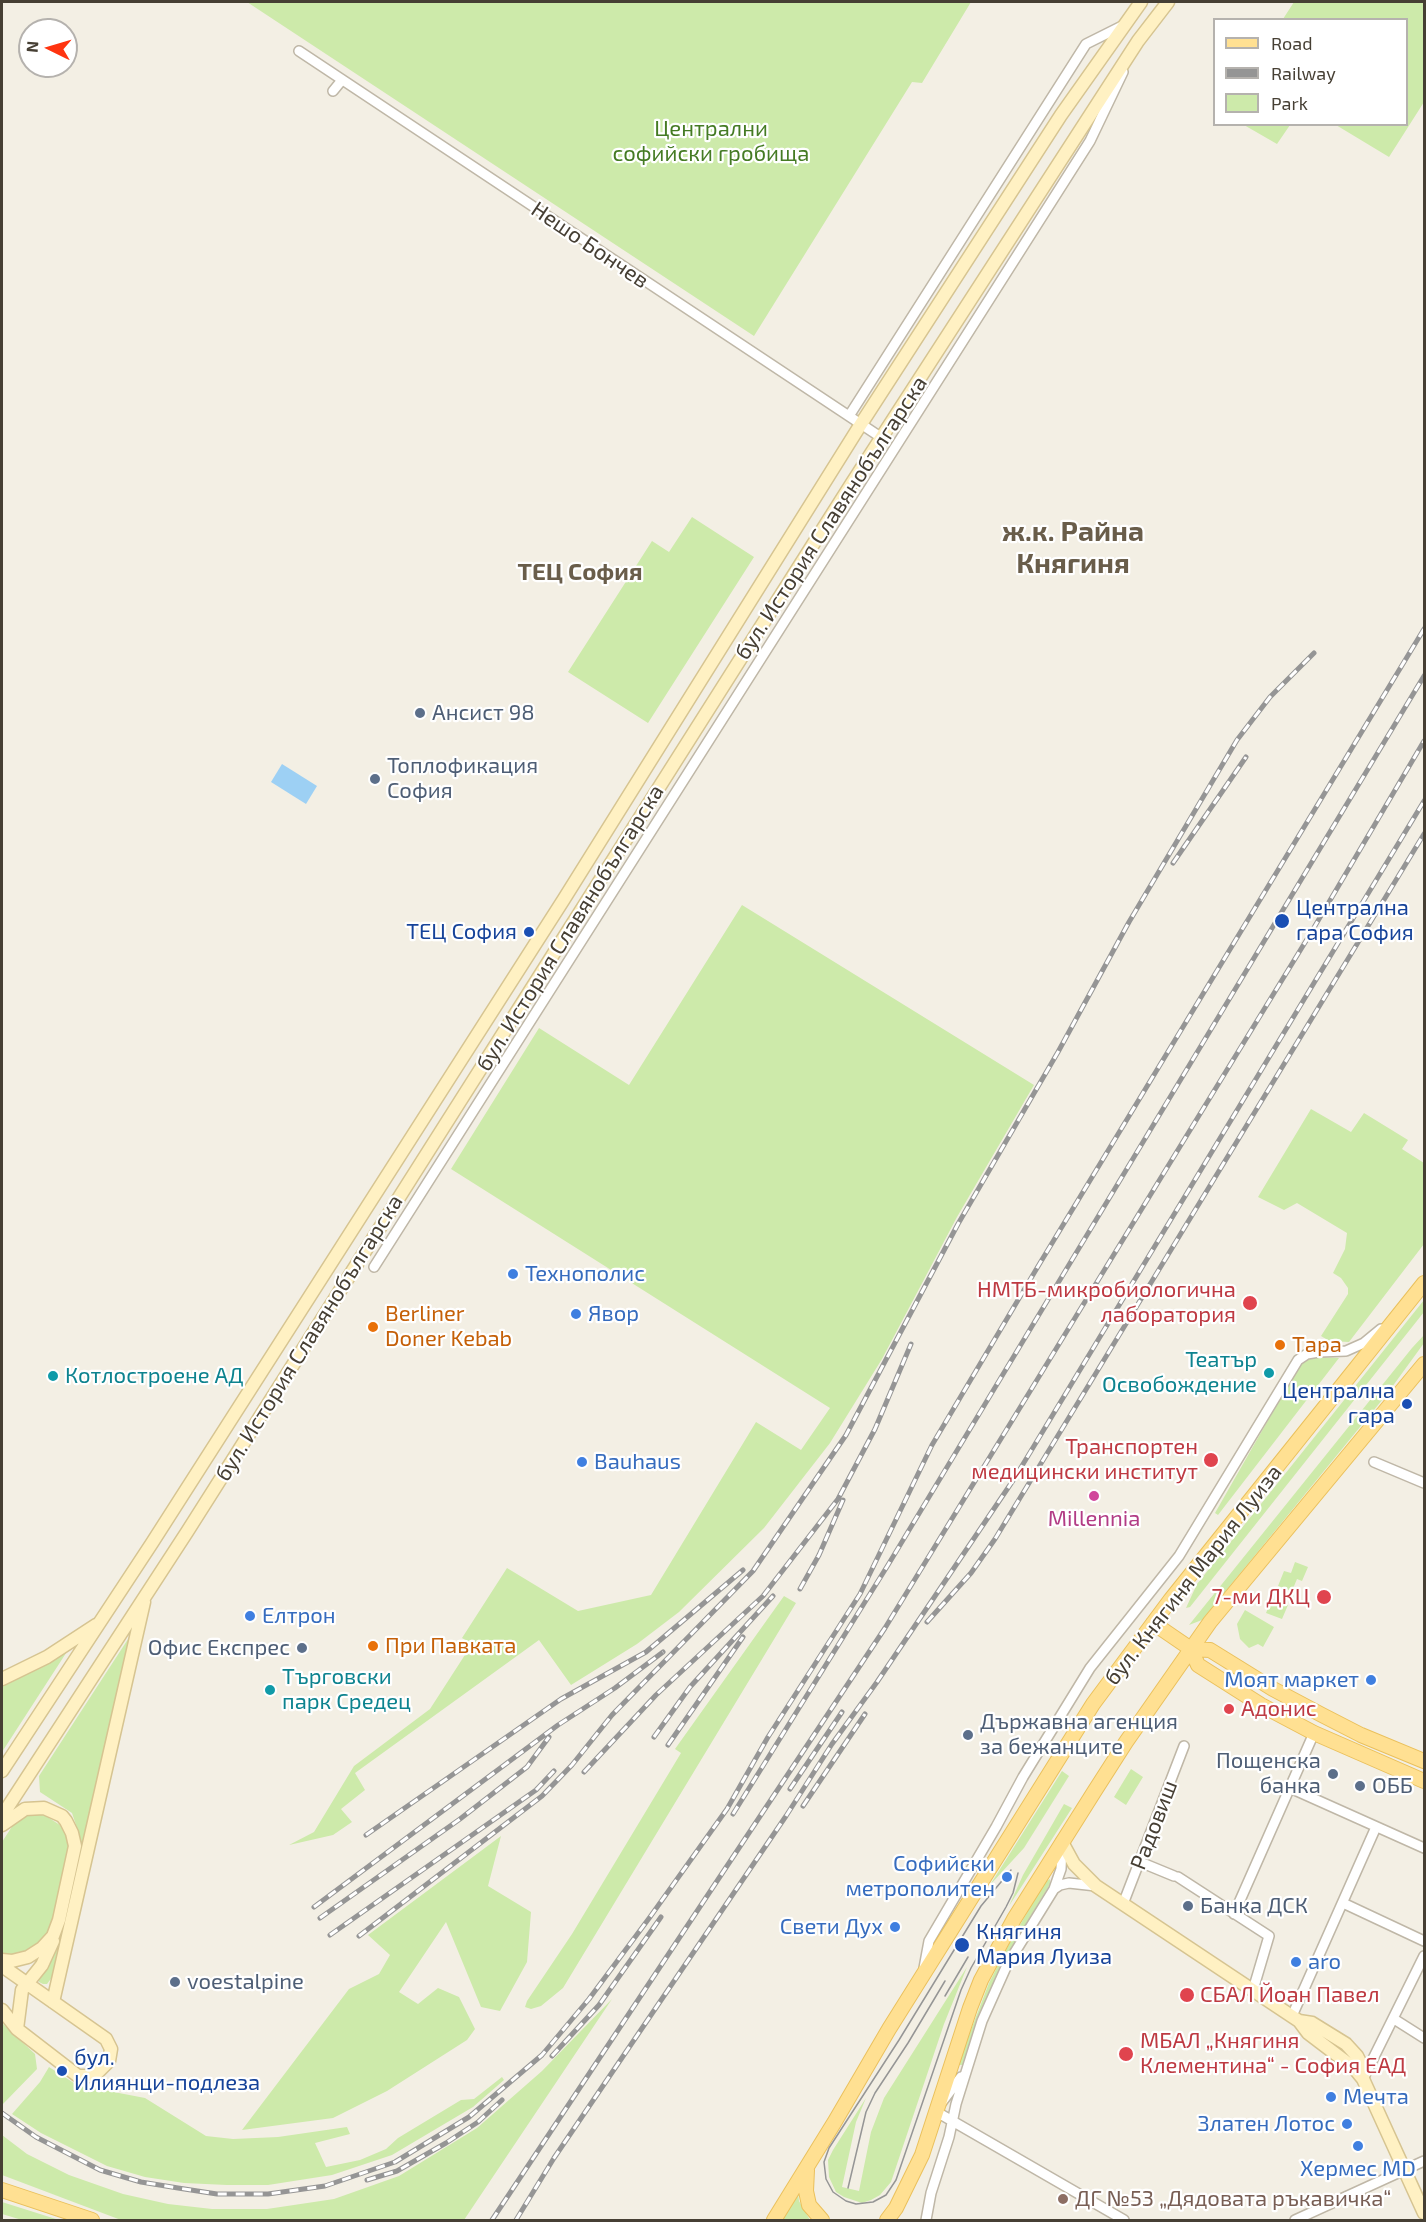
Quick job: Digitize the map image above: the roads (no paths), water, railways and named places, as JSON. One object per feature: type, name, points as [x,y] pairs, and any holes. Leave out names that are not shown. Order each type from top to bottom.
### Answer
[{"type":"main road","name":"бул. История Славянобългарска","points":[[2,1771],[564,899],[861,424],[1061,115],[1141,2]]},
{"type":"main road","name":"бул. История Славянобългарска","points":[[2,1816],[187,1532],[882,438],[1138,41],[1168,2]]},
{"type":"main road","name":"бул. Княгиня Мария Луиза","points":[[775,2218],[923,1974],[1093,1704],[1153,1623],[1425,1283]]},
{"type":"main road","name":"бул. Княгиня Мария Луиза","points":[[887,2220],[896,2208],[922,2155],[981,1980],[1014,1919],[1062,1842],[1126,1742],[1232,1594],[1425,1364]]},
{"type":"main road","points":[[52,2002],[146,1593]]},
{"type":"main road","points":[[2,1679],[47,1657],[99,1623]]},
{"type":"main road","points":[[1153,1623],[1191,1649],[1210,1650],[1273,1689],[1322,1715],[1362,1735],[1425,1761]]},
{"type":"main road","points":[[1191,1649],[1198,1665],[1262,1705],[1314,1733],[1425,1781]]},
{"type":"main road","points":[[2,1826],[19,1812],[37,1807],[51,1810],[62,1816],[70,1827],[74,1839],[74,1853],[59,1920],[48,1954],[22,1990],[17,2029]]},
{"type":"main road","points":[[1062,1842],[1074,1864],[1096,1886],[1296,2018],[1312,2023],[1346,2044],[1358,2056],[1363,2079],[1425,2213]]},
{"type":"main road","points":[[2,1960],[20,1959],[35,1953],[53,1936],[59,1920]]},
{"type":"main road","points":[[2,1966],[106,2039],[110,2044],[111,2055],[106,2066],[102,2071],[90,2076],[78,2076],[17,2029],[2,2010]]},
{"type":"main road","points":[[807,2168],[806,2192],[810,2205],[818,2218],[822,2220]]},
{"type":"main road","points":[[4,2191],[92,2220]]},
{"type":"street","name":"бул. История Славянобългарска","points":[[849,416],[1086,44],[1122,26]]},
{"type":"street","name":"бул. История Славянобългарска","points":[[374,1267],[1090,141],[1138,41]]},
{"type":"street","name":"Нешо Бончев","points":[[299,51],[882,438]]},
{"type":"street","points":[[333,91],[342,80]]},
{"type":"street","name":"бул. Княгиня Мария Луиза","points":[[923,1974],[929,1941],[1023,1777],[1090,1668],[1179,1556],[1298,1360],[1307,1354],[1352,1349],[1364,1343],[1404,1311]]},
{"type":"street","points":[[1374,1462],[1425,1483]]},
{"type":"street","points":[[1234,1914],[1314,1733]]},
{"type":"street","name":"Радовиш","points":[[1123,1904],[1184,1746]]},
{"type":"street","points":[[1290,1788],[1425,1848]]},
{"type":"street","points":[[1296,2018],[1376,1827]]},
{"type":"street","points":[[926,2220],[931,2193],[982,2021],[1007,1965],[1054,1889],[1061,1869],[1062,1842]]},
{"type":"street","points":[[1140,1862],[1176,1876],[1269,1936],[1253,1990]]},
{"type":"street","points":[[1054,1889],[1069,1883],[1096,1886]]},
{"type":"street","points":[[1343,1903],[1425,1941]]},
{"type":"street","points":[[1363,2079],[1425,1956]]},
{"type":"street","points":[[1394,2019],[1425,2038]]},
{"type":"street","points":[[966,2070],[936,2111],[1124,2220]]},
{"type":"street","points":[[1295,2220],[1425,2161]]},
{"type":"water","points":[[282,764],[317,786],[306,804],[271,782]]},
{"type":"tram line","points":[[1011,1870],[981,1906],[899,2040],[829,2148],[824,2162],[826,2179],[833,2192],[846,2201],[856,2204],[873,2202],[886,2195],[896,2180],[961,1990],[1013,1893],[1018,1873]]},
{"type":"tram line","points":[[945,1996],[968,1957]]},
{"type":"tram line","points":[[848,2188],[866,2112],[875,2093],[945,1981]]},
{"type":"railway","points":[[2,2113],[36,2137],[100,2170],[141,2182],[217,2194],[268,2194],[325,2186],[395,2162],[469,2117],[542,2055],[589,1999],[727,1809],[768,1737],[860,1594],[932,1445],[1424,629]]},
{"type":"railway","points":[[359,1936],[542,1796],[572,1765],[612,1715],[753,1571],[846,1435],[958,1224],[1058,1052],[1129,922],[1237,740],[1270,697],[1314,653]]},
{"type":"railway","points":[[733,1814],[888,1565],[1424,676]]},
{"type":"railway","points":[[492,2220],[885,1628],[1309,936],[1424,741]]},
{"type":"railway","points":[[1173,863],[1246,757]]},
{"type":"railway","points":[[516,2220],[554,2158],[786,1816],[832,1744],[877,1682],[1014,1479],[1424,801]]},
{"type":"railway","points":[[927,1622],[971,1573],[995,1539],[1424,834]]},
{"type":"railway","points":[[584,1772],[656,1695],[763,1596],[838,1499],[875,1429],[911,1344]]},
{"type":"railway","points":[[800,1589],[819,1555],[843,1500]]},
{"type":"railway","points":[[366,1835],[561,1699],[646,1652],[743,1570]]},
{"type":"railway","points":[[654,1737],[690,1687],[773,1596]]},
{"type":"railway","points":[[668,1745],[743,1637]]},
{"type":"railway","points":[[314,1907],[558,1725],[615,1688],[663,1652]]},
{"type":"railway","points":[[790,1789],[842,1712]]},
{"type":"railway","points":[[803,1806],[865,1714]]},
{"type":"railway","points":[[320,1918],[460,1819],[527,1767],[549,1737]]},
{"type":"railway","points":[[330,1935],[536,1790],[554,1771]]},
{"type":"railway","points":[[552,2056],[599,2005],[661,1917]]},
{"type":"railway","points":[[367,2180],[397,2171],[446,2143],[478,2122],[502,2100]]},
{"type":"place","name":"Ансист 98","points":[[420,713]]},
{"type":"place","name":"Топлофикация София","points":[[375,779]]},
{"type":"place","name":"Централна гара София","points":[[1282,921]]},
{"type":"place","name":"ТЕЦ София","points":[[529,932]]},
{"type":"place","name":"Технополис","points":[[513,1274]]},
{"type":"place","name":"НМТБ-микробиологична лаборатория","points":[[1250,1303]]},
{"type":"place","name":"Явор","points":[[576,1314]]},
{"type":"place","name":"Berliner Doner Kebab","points":[[373,1327]]},
{"type":"place","name":"Тара","points":[[1280,1345]]},
{"type":"place","name":"Театър Освобождение","points":[[1269,1373]]},
{"type":"place","name":"Котлостроене АД","points":[[53,1376]]},
{"type":"place","name":"Централна гара","points":[[1407,1404]]},
{"type":"place","name":"Транспортен медицински институт","points":[[1211,1460]]},
{"type":"place","name":"Bauhaus","points":[[582,1462]]},
{"type":"place","name":"Millennia","points":[[1094,1496]]},
{"type":"place","name":"7-ми ДКЦ","points":[[1324,1597]]},
{"type":"place","name":"Елтрон","points":[[250,1616]]},
{"type":"place","name":"При Павката","points":[[373,1646]]},
{"type":"place","name":"Офис Експрес","points":[[302,1648]]},
{"type":"place","name":"Моят маркет","points":[[1371,1680]]},
{"type":"place","name":"Търговски парк Средец","points":[[270,1690]]},
{"type":"place","name":"Адонис","points":[[1229,1709]]},
{"type":"place","name":"Държавна агенция за бежанците","points":[[968,1735]]},
{"type":"place","name":"Пощенска банка","points":[[1333,1774]]},
{"type":"place","name":"ОББ","points":[[1360,1786]]},
{"type":"place","name":"Софийски метрополитен","points":[[1007,1877]]},
{"type":"place","name":"Банка ДСК","points":[[1188,1906]]},
{"type":"place","name":"Свети Дух","points":[[895,1927]]},
{"type":"place","name":"Княгиня Мария Луиза","points":[[962,1945]]},
{"type":"place","name":"aro","points":[[1296,1962]]},
{"type":"place","name":"voestalpine","points":[[175,1982]]},
{"type":"place","name":"СБАЛ Йоан Павел","points":[[1187,1995]]},
{"type":"place","name":"МБАЛ „Княгиня Клементина“ - София ЕАД","points":[[1126,2054]]},
{"type":"place","name":"бул. Илиянци-подлеза","points":[[62,2071]]},
{"type":"place","name":"Мечта","points":[[1331,2097]]},
{"type":"place","name":"Златен Лотос","points":[[1347,2124]]},
{"type":"place","name":"Хермес MD","points":[[1358,2146]]},
{"type":"place","name":"ДГ №53 „Дядовата ръкавичка“","points":[[1063,2199]]},
{"type":"district","name":"ж.к. Райна Княгиня","points":[[1073,548]]},
{"type":"district","name":"ТЕЦ София","points":[[580,572]]},
{"type":"park label","name":"Централни софийски гробища","points":[[711,142]]}]
